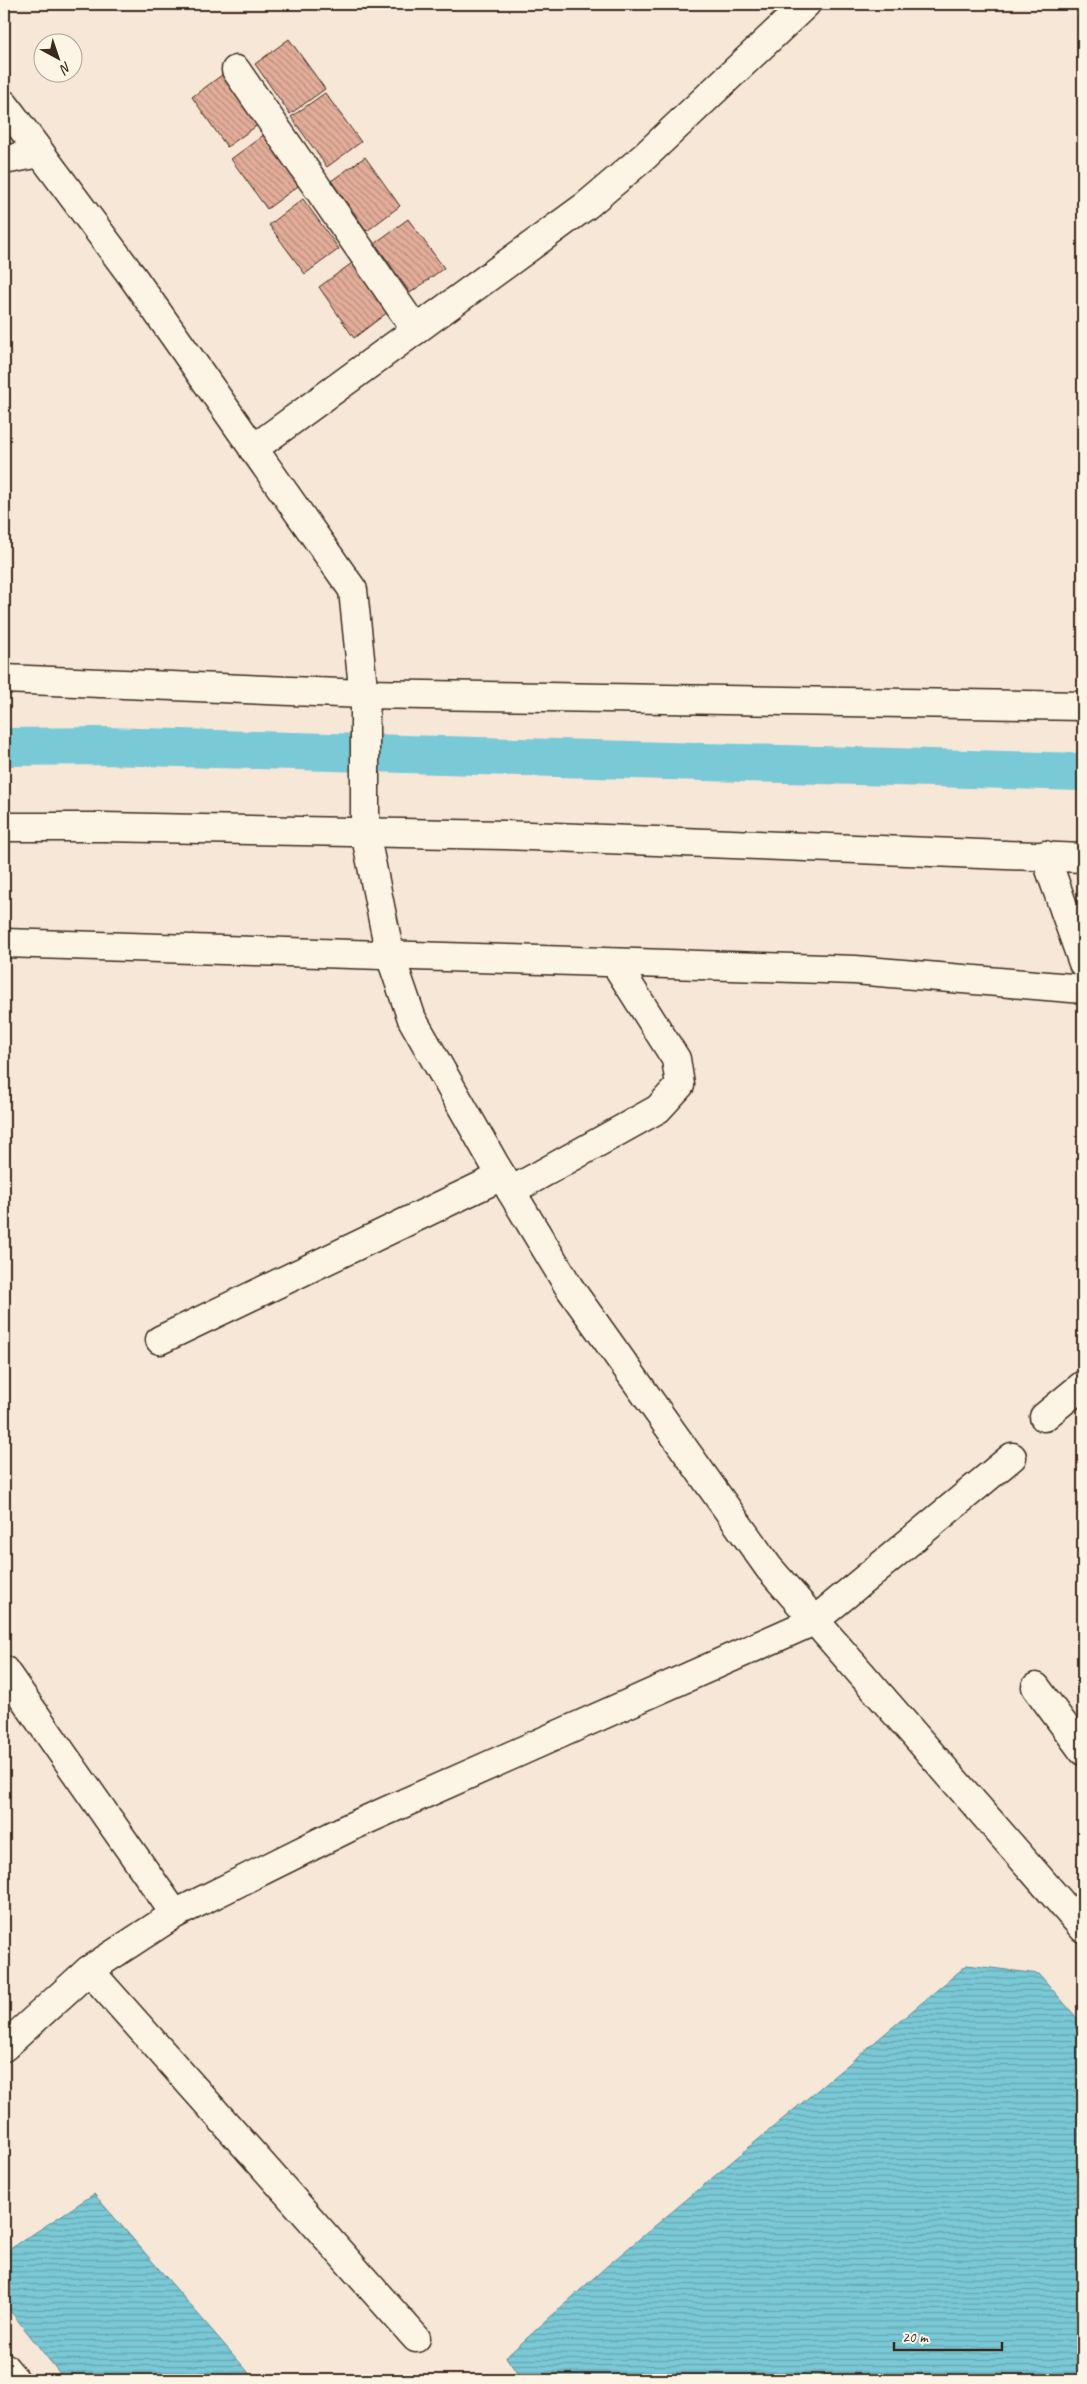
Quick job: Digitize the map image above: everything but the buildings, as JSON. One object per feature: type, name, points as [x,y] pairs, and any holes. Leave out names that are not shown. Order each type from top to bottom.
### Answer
[{"type":"street","points":[[253,448],[594,198],[645,156],[806,4]]},
{"type":"street","points":[[236,70],[416,330]]},
{"type":"street","points":[[4,104],[132,276],[353,590],[364,700],[365,827],[390,955],[412,1020],[507,1184],[569,1287],[769,1568],[1083,1928]]},
{"type":"street","points":[[4,160],[40,153]]},
{"type":"street","points":[[4,679],[364,700],[1083,706]]},
{"type":"street","points":[[4,827],[365,827],[504,835],[1083,858]]},
{"type":"street","points":[[1045,855],[1083,963]]},
{"type":"street","points":[[4,943],[855,970],[1083,989]]},
{"type":"street","points":[[160,1340],[507,1184],[658,1108],[680,1085],[676,1059],[615,963]]},
{"type":"street","points":[[1044,1417],[1083,1385]]},
{"type":"street","points":[[4,2047],[89,1970],[175,1914],[348,1828],[814,1621],[1012,1457]]},
{"type":"street","points":[[4,1670],[175,1914]]},
{"type":"street","points":[[1036,1687],[1083,1751]]},
{"type":"street","points":[[89,1970],[416,2338]]},
{"type":"street","points":[[4,2367],[15,2380]]},
{"type":"water","points":[[967,1965],[1039,1974],[1083,2025],[1083,2380],[519,2380],[521,2379],[506,2357],[607,2266]]},
{"type":"water","points":[[94,2194],[255,2380],[65,2380],[4,2303],[4,2253]]},
{"type":"waterway","points":[[4,747],[105,746],[1083,772]]}]
